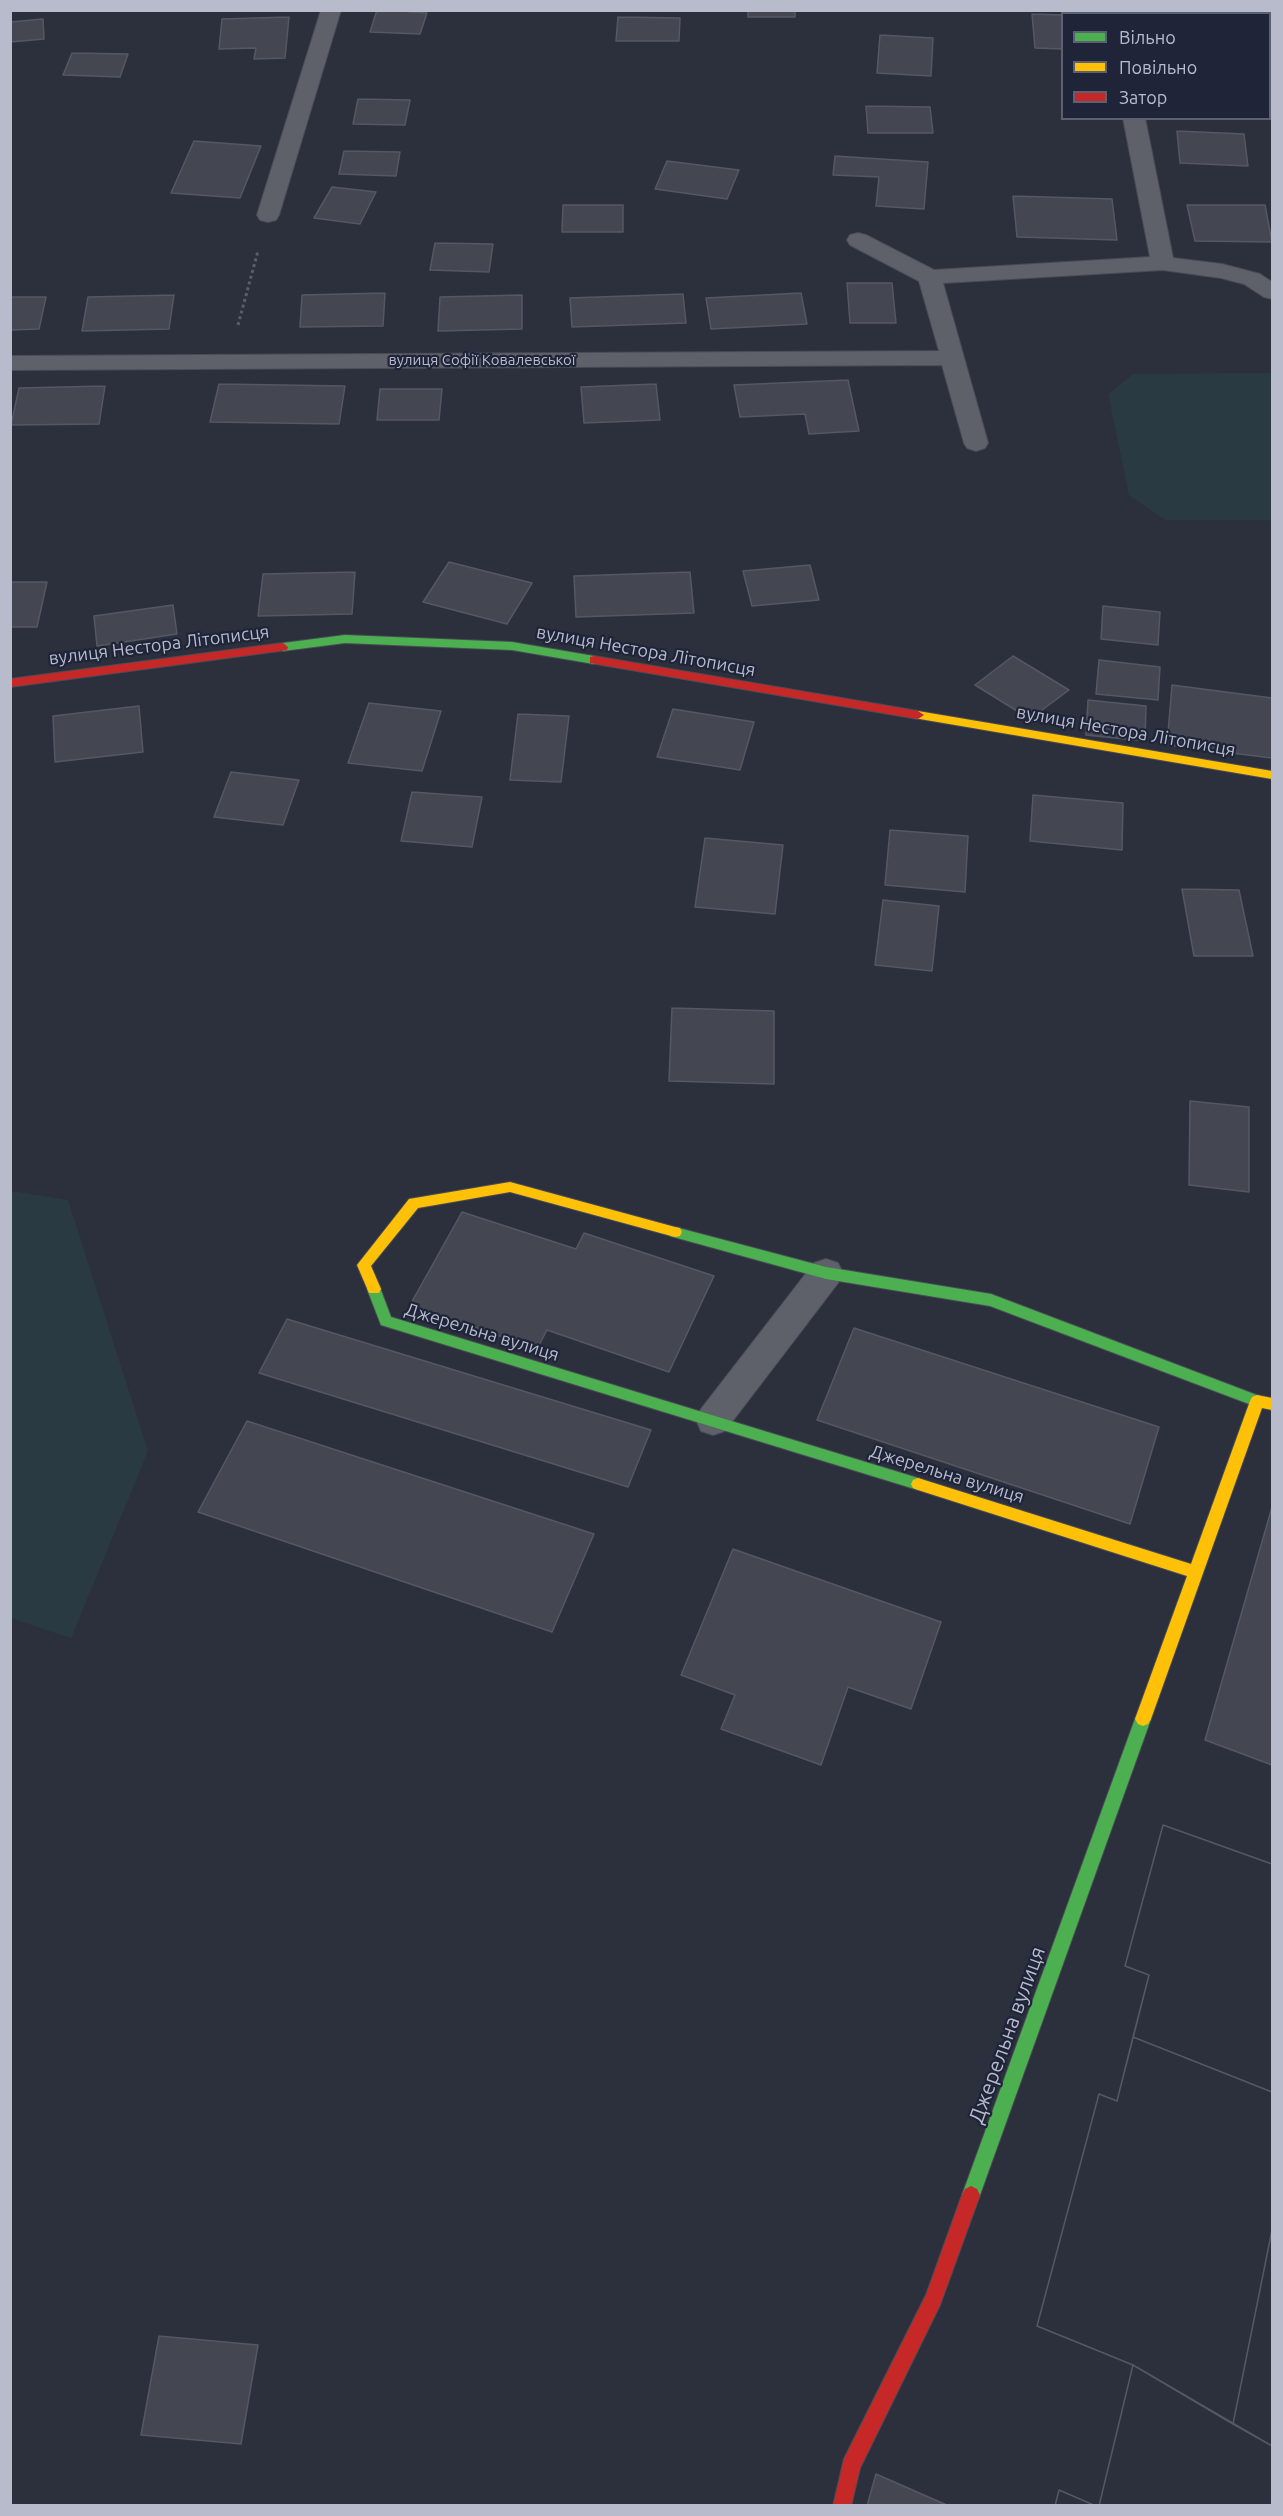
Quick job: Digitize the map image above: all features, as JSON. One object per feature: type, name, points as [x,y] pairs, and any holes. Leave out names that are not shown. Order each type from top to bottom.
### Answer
[{"type":"street","points":[[268,215],[331,10]]},
{"type":"street","points":[[1251,10],[1272,11]]},
{"type":"street","points":[[1134,120],[1163,263]]},
{"type":"street","points":[[858,240],[930,277],[1163,263],[1232,273],[1252,279],[1272,292]]},
{"type":"street","points":[[930,277],[976,443]]},
{"type":"street","name":"вулиця Софії Ковалевської","points":[[10,363],[953,358]]},
{"type":"street","name":"вулиця Нестора Літописця","points":[[10,682],[345,639],[512,646],[1272,774]]},
{"type":"street","name":"Джерельна вулиця","points":[[1196,1572],[713,1420],[386,1321],[364,1265],[414,1203],[510,1187],[826,1273],[991,1300],[1257,1401],[1272,1404]]},
{"type":"street","points":[[713,1420],[826,1273]]},
{"type":"street","name":"Джерельна вулиця","points":[[842,2505],[850,2466],[934,2299],[1257,1401]]},
{"type":"path","points":[[228,361],[268,215]]},
{"type":"shaded area","points":[[1272,373],[1272,520],[1165,520],[1129,495],[1108,394],[1133,374]]},
{"type":"shaded area","points":[[11,1191],[68,1200],[148,1451],[71,1638],[11,1618]]},
{"type":"building","points":[[377,10],[427,13],[420,34],[370,32]]},
{"type":"building","points":[[748,10],[795,10],[795,17],[748,17]]},
{"type":"building","points":[[1032,14],[1061,15],[1061,49],[1035,48]]},
{"type":"building","points":[[289,17],[285,58],[254,59],[256,48],[219,49],[222,19]]},
{"type":"building","points":[[618,17],[680,18],[679,41],[616,41]]},
{"type":"building","points":[[43,19],[44,39],[10,42],[10,22]]},
{"type":"building","points":[[880,35],[933,38],[931,76],[877,73]]},
{"type":"building","points":[[72,53],[128,54],[120,77],[63,75]]},
{"type":"building","points":[[358,99],[410,100],[405,125],[353,124]]},
{"type":"building","points":[[866,106],[930,107],[933,133],[868,133]]},
{"type":"building","points":[[1177,131],[1244,134],[1248,166],[1180,163]]},
{"type":"building","points":[[194,141],[261,146],[240,198],[171,193]]},
{"type":"building","points":[[344,151],[400,152],[396,176],[339,174]]},
{"type":"building","points":[[835,156],[928,162],[924,209],[876,206],[879,177],[833,175]]},
{"type":"building","points":[[667,161],[739,170],[727,199],[655,189]]},
{"type":"building","points":[[332,187],[376,192],[360,224],[314,218]]},
{"type":"building","points":[[1013,196],[1112,199],[1117,240],[1017,237]]},
{"type":"building","points":[[563,205],[623,205],[623,232],[562,232]]},
{"type":"building","points":[[1187,205],[1265,205],[1272,242],[1195,241]]},
{"type":"building","points":[[435,243],[493,244],[489,272],[430,270]]},
{"type":"building","points":[[847,283],[892,283],[896,323],[850,323]]},
{"type":"building","points":[[385,293],[383,326],[300,327],[302,295]]},
{"type":"building","points":[[801,293],[807,324],[711,329],[706,298]]},
{"type":"building","points":[[683,294],[686,323],[572,327],[570,298]]},
{"type":"building","points":[[174,295],[169,329],[82,331],[88,297]]},
{"type":"building","points":[[522,295],[522,329],[438,331],[440,297]]},
{"type":"building","points":[[10,297],[46,297],[39,329],[10,330]]},
{"type":"building","points":[[848,380],[859,431],[809,434],[805,414],[740,417],[734,385]]},
{"type":"building","points":[[219,384],[345,386],[339,424],[210,422]]},
{"type":"building","points":[[656,384],[660,420],[584,423],[581,387]]},
{"type":"building","points":[[105,386],[99,424],[11,425],[19,388]]},
{"type":"building","points":[[380,389],[442,389],[439,420],[377,420]]},
{"type":"building","points":[[449,562],[532,583],[507,624],[423,602]]},
{"type":"building","points":[[810,565],[819,600],[752,606],[743,571]]},
{"type":"building","points":[[355,572],[352,614],[258,616],[263,574]]},
{"type":"building","points":[[690,572],[694,613],[576,617],[574,576]]},
{"type":"building","points":[[10,582],[47,582],[37,627],[10,627]]},
{"type":"building","points":[[173,605],[177,634],[97,646],[94,616]]},
{"type":"building","points":[[1103,606],[1160,612],[1158,645],[1101,639]]},
{"type":"building","points":[[1013,656],[1069,690],[1030,719],[975,685]]},
{"type":"building","points":[[1099,660],[1160,667],[1158,700],[1096,694]]},
{"type":"building","points":[[1172,685],[1272,698],[1272,758],[1167,745]]},
{"type":"building","points":[[1088,700],[1146,706],[1145,741],[1086,735]]},
{"type":"building","points":[[369,703],[441,711],[422,771],[348,763]]},
{"type":"building","points":[[139,706],[143,752],[55,762],[53,716]]},
{"type":"building","points":[[673,709],[754,722],[740,770],[657,757]]},
{"type":"building","points":[[518,714],[569,716],[561,782],[510,780]]},
{"type":"building","points":[[231,772],[299,780],[283,825],[214,817]]},
{"type":"building","points":[[412,792],[482,797],[472,847],[401,841]]},
{"type":"building","points":[[1033,795],[1123,803],[1122,850],[1030,841]]},
{"type":"building","points":[[890,830],[968,836],[965,892],[885,885]]},
{"type":"building","points":[[705,838],[783,845],[775,914],[695,907]]},
{"type":"building","points":[[1182,889],[1239,890],[1253,956],[1194,956]]},
{"type":"building","points":[[883,900],[939,906],[932,971],[875,965]]},
{"type":"building","points":[[672,1008],[774,1011],[774,1084],[669,1081]]},
{"type":"building","points":[[1190,1101],[1249,1107],[1249,1192],[1189,1185]]},
{"type":"building","points":[[462,1212],[576,1249],[584,1233],[714,1276],[669,1372],[547,1330],[537,1349],[410,1305]]},
{"type":"building","points":[[287,1319],[651,1430],[628,1487],[259,1373]]},
{"type":"building","points":[[854,1328],[1159,1427],[1130,1524],[817,1420]]},
{"type":"building","points":[[247,1421],[594,1534],[552,1632],[198,1512]]},
{"type":"building","points":[[1272,1507],[1272,1765],[1205,1740]]},
{"type":"building","points":[[733,1549],[941,1622],[911,1709],[848,1687],[821,1765],[721,1729],[735,1695],[681,1675]]},
{"type":"building","points":[[1163,1825],[1272,1864],[1272,2230],[1233,2424],[1272,2446],[1272,2506],[1099,2506],[1133,2365],[1037,2326],[1099,2094],[1117,2101],[1149,1975],[1125,1966]]},
{"type":"building","points":[[1163,1825],[1272,1864],[1272,2092],[1133,2037],[1149,1975],[1125,1966]]},
{"type":"building","points":[[1133,2037],[1272,2092],[1272,2230],[1233,2424],[1133,2365],[1037,2326],[1099,2094],[1117,2101]]},
{"type":"building","points":[[159,2336],[258,2345],[241,2444],[141,2435]]},
{"type":"building","points":[[1133,2365],[1272,2446],[1272,2506],[1099,2506]]},
{"type":"building","points":[[876,2474],[949,2506],[867,2506]]},
{"type":"building","points":[[1059,2490],[1096,2506],[1055,2506]]},
{"type":"building","points":[[1059,2490],[1096,2506],[1055,2506]]},
{"type":"traffic: fast","points":[[283,647],[345,639],[512,646],[594,660]]},
{"type":"traffic: fast","points":[[675,1232],[826,1273],[991,1300],[1257,1401]]},
{"type":"traffic: fast","points":[[374,1289],[386,1321],[918,1484]]},
{"type":"traffic: fast","points":[[971,2195],[1143,1719]]},
{"type":"traffic: slow","points":[[918,715],[1272,775]]},
{"type":"traffic: slow","points":[[374,1289],[364,1265],[414,1203],[510,1187],[675,1232]]},
{"type":"traffic: slow","points":[[1143,1719],[1257,1401],[1272,1404]]},
{"type":"traffic: slow","points":[[918,1484],[1196,1572]]},
{"type":"traffic: jam","points":[[10,683],[283,647]]},
{"type":"traffic: jam","points":[[594,660],[918,715]]},
{"type":"traffic: jam","points":[[842,2506],[851,2466],[934,2299],[971,2195]]}]
